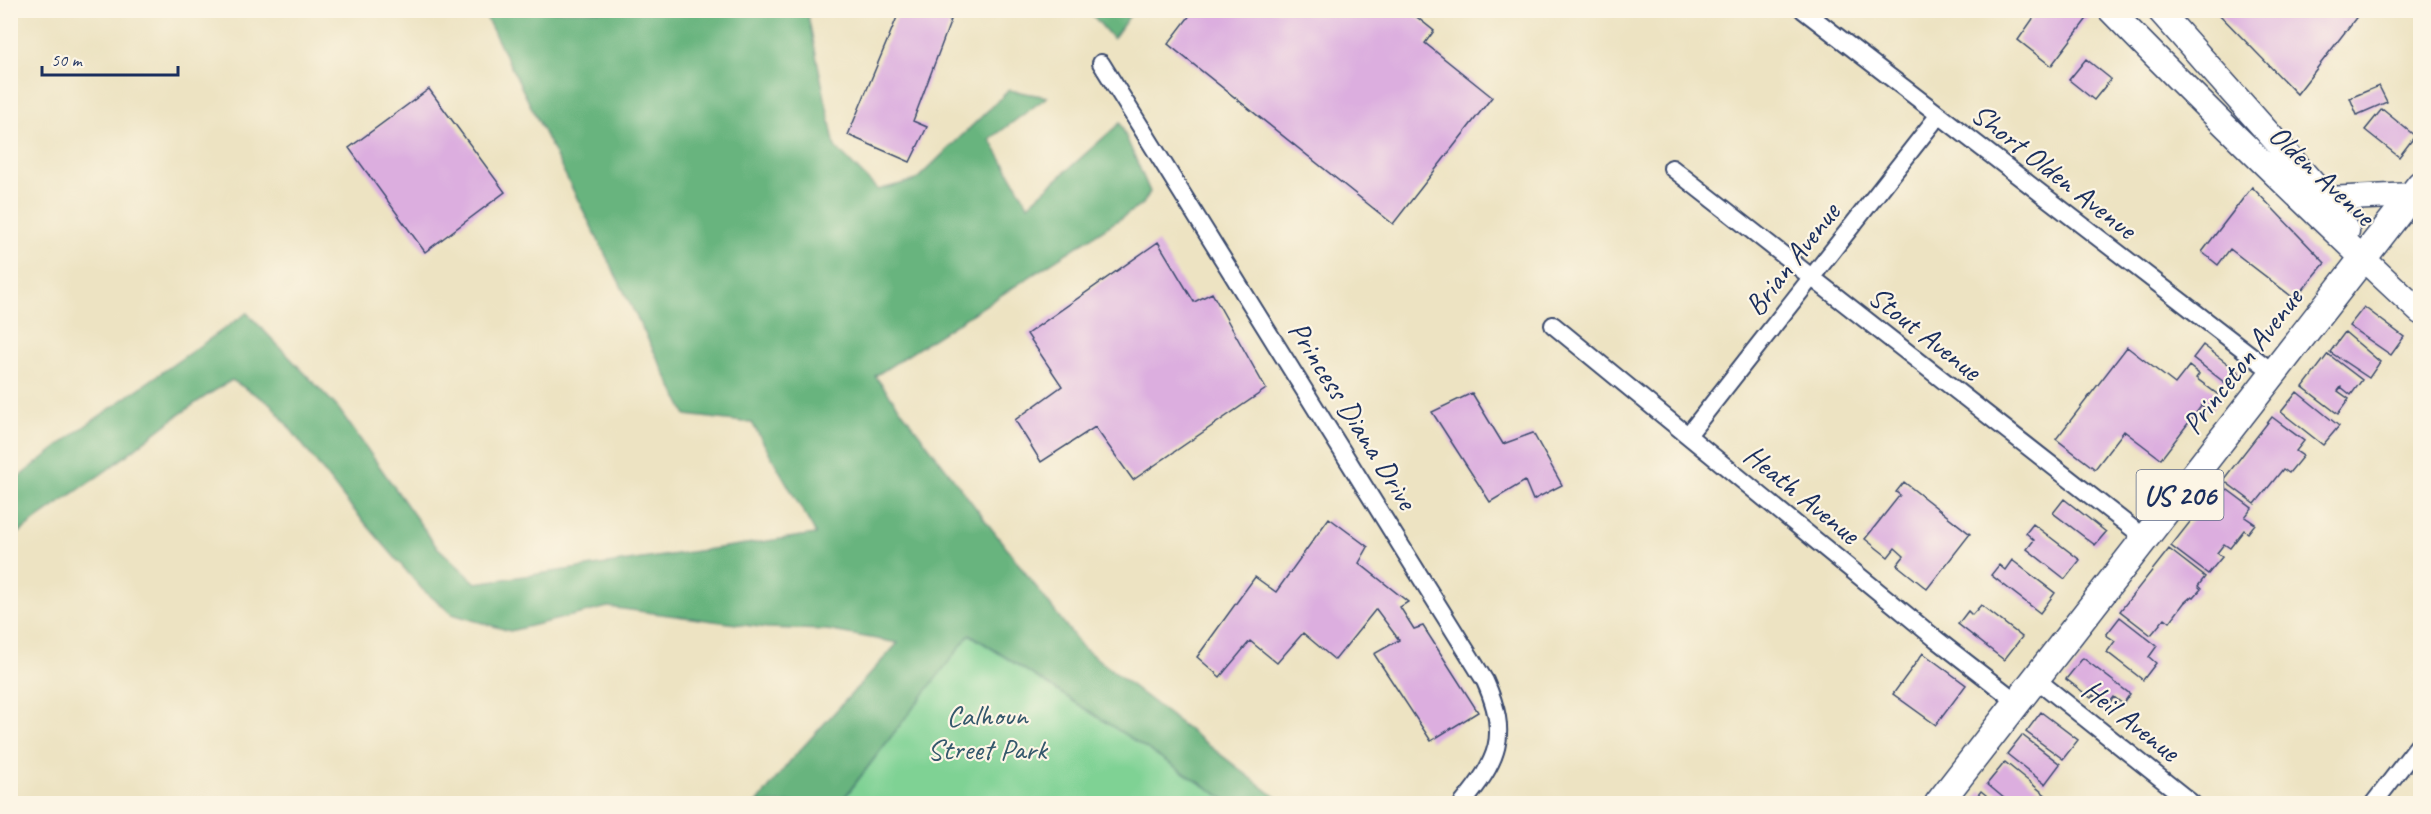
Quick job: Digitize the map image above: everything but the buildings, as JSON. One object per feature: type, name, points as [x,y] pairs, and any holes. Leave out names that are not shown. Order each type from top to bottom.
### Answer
[{"type":"main road","name":"Olden Avenue","points":[[2110,10],[2288,189],[2365,258]]},
{"type":"main road","name":"Olden Avenue","points":[[2159,10],[2326,199],[2365,258]]},
{"type":"main road","name":"Princeton Avenue","points":[[1938,804],[2417,190]]},
{"type":"main road","points":[[2326,199],[2417,190]]},
{"type":"main road","points":[[2365,258],[2421,312]]},
{"type":"street","name":"Short Olden Avenue","points":[[1803,10],[2274,373]]},
{"type":"street","name":"Princess Diana Drive","points":[[1101,63],[1485,681],[1495,703],[1499,722],[1499,744],[1490,765],[1462,804]]},
{"type":"street","name":"Brian Avenue","points":[[1688,435],[1938,116]]},
{"type":"street","name":"Stout Avenue","points":[[1672,168],[2146,539]]},
{"type":"street","name":"Heath Avenue","points":[[1553,325],[2018,702]]},
{"type":"street","name":"Heil Avenue","points":[[2036,679],[2193,804]]},
{"type":"street","points":[[2373,804],[2421,743]]},
{"type":"green space","points":[[483,11],[807,11],[835,147],[878,190],[916,180],[1009,90],[1047,97],[990,139],[1028,205],[1120,123],[1150,192],[1143,204],[875,376],[1082,647],[1283,803],[1231,803],[970,634],[840,803],[757,803],[791,760],[898,643],[827,630],[767,628],[608,607],[510,631],[452,614],[422,589],[347,502],[271,404],[232,380],[187,409],[11,540],[11,483],[78,431],[247,313],[338,408],[436,546],[476,583],[816,534],[752,423],[686,415]]},
{"type":"green space","points":[[1089,11],[1133,11],[1113,39]]},
{"type":"green space","name":"Calhoun Street Park","points":[[969,634],[1231,803],[840,804]]}]
